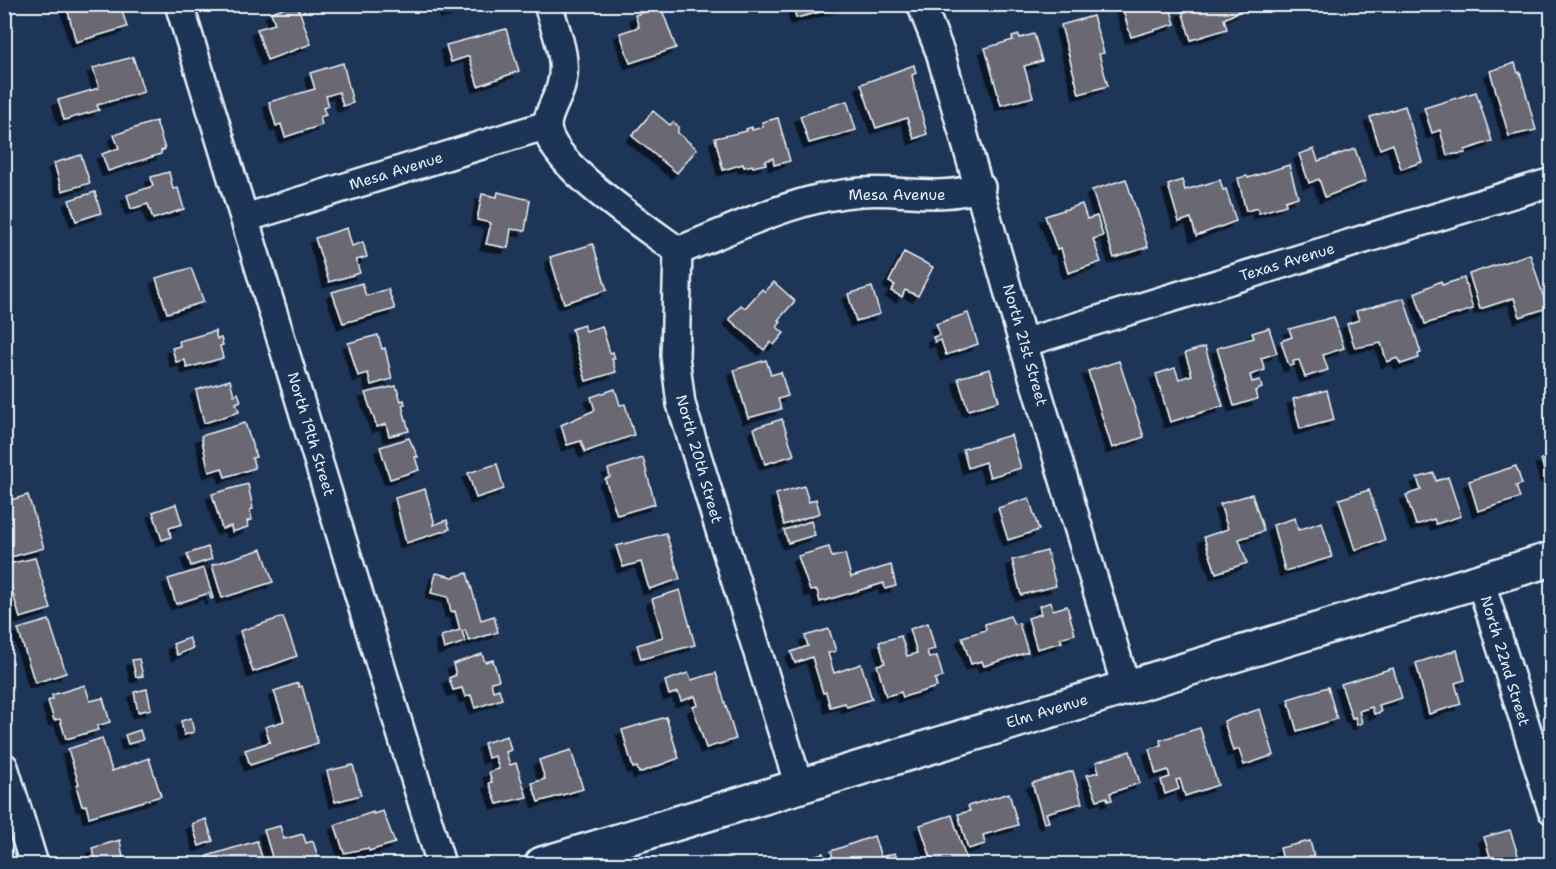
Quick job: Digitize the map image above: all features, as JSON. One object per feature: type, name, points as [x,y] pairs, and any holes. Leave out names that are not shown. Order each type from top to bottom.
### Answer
[{"type":"street","name":"North 19th Street","points":[[179,4],[441,864]]},
{"type":"street","points":[[548,4],[564,68],[562,84],[547,125],[552,141],[569,164],[596,191],[678,251]]},
{"type":"street","name":"North 21st Street","points":[[921,4],[940,52],[981,187],[1023,343],[1126,687]]},
{"type":"street","name":"Mesa Avenue","points":[[245,218],[547,125]]},
{"type":"street","name":"Texas Avenue","points":[[1023,343],[1551,182]]},
{"type":"street","name":"Mesa Avenue","points":[[678,251],[790,208],[827,197],[862,192],[946,196],[981,187]]},
{"type":"street","name":"North 20th Street","points":[[678,251],[675,356],[681,404],[799,786]]},
{"type":"street","name":"Elm Avenue","points":[[542,864],[1551,559]]},
{"type":"street","name":"North 22nd Street","points":[[1480,580],[1551,810]]},
{"type":"street","points":[[4,766],[34,864]]},
{"type":"building","points":[[66,4],[120,4],[127,27],[76,42]]},
{"type":"building","points":[[297,4],[311,44],[267,60],[257,29],[275,24],[271,12]]},
{"type":"building","points":[[443,4],[482,4],[446,13]]},
{"type":"building","points":[[793,4],[845,4],[845,6],[796,18]]},
{"type":"building","points":[[1132,4],[1169,4],[1175,24],[1131,37],[1122,7]]},
{"type":"building","points":[[1193,4],[1240,4],[1242,10],[1224,19],[1227,29],[1191,40],[1182,11],[1194,8]]},
{"type":"building","points":[[661,7],[676,48],[630,63],[620,33],[639,27],[635,15]]},
{"type":"building","points":[[1093,16],[1104,53],[1099,54],[1108,86],[1079,94],[1061,25]]},
{"type":"building","points":[[506,29],[519,71],[478,86],[469,56],[451,62],[446,45]]},
{"type":"building","points":[[1034,34],[1042,61],[1024,66],[1033,97],[1001,105],[985,48],[1013,40],[1012,37],[1019,35],[1020,38]]},
{"type":"building","points":[[133,57],[144,92],[97,105],[99,110],[64,120],[58,100],[99,88],[93,68]]},
{"type":"building","points":[[343,63],[353,103],[343,106],[339,92],[326,96],[329,106],[323,108],[326,115],[320,117],[322,125],[285,137],[281,124],[276,126],[269,102],[315,89],[310,73]]},
{"type":"building","points":[[1515,63],[1518,73],[1520,72],[1536,130],[1509,136],[1490,71]]},
{"type":"building","points":[[914,65],[916,73],[912,75],[927,134],[914,139],[907,118],[876,128],[861,84]]},
{"type":"building","points":[[1476,92],[1492,141],[1465,150],[1466,153],[1447,155],[1440,130],[1432,133],[1424,108]]},
{"type":"building","points":[[847,101],[856,130],[809,143],[800,116]]},
{"type":"building","points":[[1405,106],[1422,162],[1401,169],[1393,144],[1380,149],[1370,117]]},
{"type":"building","points":[[653,111],[670,125],[673,122],[678,126],[678,133],[697,149],[677,173],[632,136]]},
{"type":"building","points":[[778,118],[790,161],[774,165],[773,158],[765,161],[766,164],[744,167],[743,164],[723,170],[715,138],[747,131],[746,129],[752,127],[752,130],[763,127],[762,122]]},
{"type":"building","points":[[156,121],[165,149],[161,151],[161,154],[108,171],[102,154],[119,148],[114,135]]},
{"type":"building","points":[[1314,149],[1318,161],[1355,149],[1366,181],[1325,197],[1319,179],[1309,183],[1299,154]]},
{"type":"building","points":[[81,155],[90,183],[62,191],[54,163]]},
{"type":"building","points":[[1289,165],[1298,197],[1285,201],[1286,205],[1259,213],[1258,208],[1246,211],[1238,178],[1247,176],[1248,178]]},
{"type":"building","points":[[169,172],[173,189],[178,188],[184,209],[153,219],[148,204],[131,209],[127,195],[153,186],[151,177]]},
{"type":"building","points":[[1126,179],[1148,247],[1114,258],[1092,190]]},
{"type":"building","points":[[1182,180],[1185,190],[1220,180],[1223,190],[1226,189],[1236,221],[1196,236],[1191,218],[1179,222],[1168,185]]},
{"type":"building","points":[[4,185],[9,201],[4,203]]},
{"type":"building","points":[[95,192],[101,213],[76,221],[69,200]]},
{"type":"building","points":[[498,192],[530,200],[525,231],[511,229],[508,248],[486,244],[491,223],[477,220],[482,194],[497,197]]},
{"type":"building","points":[[1082,204],[1087,219],[1097,216],[1103,236],[1093,239],[1101,262],[1068,273],[1061,248],[1057,249],[1045,216]]},
{"type":"building","points":[[347,228],[352,246],[363,242],[367,257],[356,260],[360,273],[329,282],[315,238]]},
{"type":"building","points":[[593,244],[607,290],[564,303],[550,257]]},
{"type":"building","points":[[904,252],[933,267],[918,296],[905,290],[902,297],[891,291],[895,285],[889,282]]},
{"type":"building","points":[[1530,254],[1547,308],[1520,317],[1514,298],[1480,309],[1469,274]]},
{"type":"building","points":[[191,268],[204,302],[167,313],[156,278]]},
{"type":"building","points":[[1464,278],[1473,309],[1425,324],[1415,293],[1441,281],[1442,285]]},
{"type":"building","points":[[774,282],[795,301],[778,320],[781,322],[777,327],[784,333],[774,345],[770,342],[764,350],[729,319],[741,305],[745,308],[762,289],[765,292]]},
{"type":"building","points":[[362,283],[366,296],[388,289],[395,309],[343,323],[332,292]]},
{"type":"building","points":[[872,287],[880,314],[856,321],[848,294]]},
{"type":"building","points":[[1404,298],[1421,353],[1418,354],[1419,358],[1401,364],[1397,358],[1387,362],[1381,343],[1355,348],[1347,324],[1359,320],[1356,311]]},
{"type":"building","points":[[968,313],[978,344],[946,355],[941,340],[935,342],[933,337],[940,335],[936,324]]},
{"type":"building","points":[[1334,317],[1344,348],[1323,355],[1328,370],[1305,377],[1299,360],[1293,361],[1294,365],[1290,366],[1288,363],[1281,341],[1292,337],[1289,329]]},
{"type":"building","points":[[584,325],[586,331],[602,326],[610,353],[613,352],[615,359],[612,359],[616,372],[586,381],[572,329]]},
{"type":"building","points":[[1269,328],[1277,353],[1261,358],[1265,370],[1250,375],[1252,382],[1260,380],[1262,388],[1255,391],[1257,399],[1234,406],[1217,348],[1254,338],[1252,333]]},
{"type":"building","points":[[215,331],[217,339],[221,338],[223,358],[187,368],[185,360],[176,362],[172,348],[180,346],[179,341]]},
{"type":"building","points":[[378,335],[382,349],[385,348],[392,379],[371,385],[368,373],[358,376],[348,343]]},
{"type":"building","points":[[1205,347],[1223,406],[1170,422],[1156,374],[1175,368],[1179,379],[1192,375],[1185,353]]},
{"type":"building","points":[[766,360],[771,375],[781,372],[788,396],[778,399],[781,409],[748,418],[734,370]]},
{"type":"building","points":[[1119,361],[1144,437],[1112,448],[1088,371]]},
{"type":"building","points":[[990,369],[999,401],[968,410],[958,378]]},
{"type":"building","points":[[230,380],[234,395],[238,393],[241,401],[236,403],[239,412],[204,423],[196,390]]},
{"type":"building","points":[[396,386],[401,401],[404,400],[405,404],[402,405],[409,431],[389,436],[386,424],[377,427],[365,393]]},
{"type":"building","points":[[615,389],[620,405],[625,404],[634,435],[585,452],[581,441],[567,445],[561,425],[595,410],[591,397]]},
{"type":"building","points":[[1327,390],[1334,420],[1300,429],[1293,399]]},
{"type":"building","points":[[782,419],[794,455],[765,464],[754,428]]},
{"type":"building","points":[[245,423],[256,457],[252,458],[255,468],[225,477],[222,468],[209,472],[201,436]]},
{"type":"building","points":[[1011,435],[1021,468],[990,477],[985,462],[968,468],[963,449]]},
{"type":"building","points":[[409,438],[418,457],[415,457],[419,470],[390,479],[380,447]]},
{"type":"building","points":[[1552,456],[1552,475],[1546,477],[1541,459]]},
{"type":"building","points":[[643,458],[655,504],[617,515],[605,479],[610,477],[608,469]]},
{"type":"building","points":[[497,464],[504,489],[476,498],[468,473]]},
{"type":"building","points":[[1516,466],[1522,484],[1516,486],[1520,498],[1478,511],[1469,481]]},
{"type":"building","points":[[1434,473],[1436,481],[1448,477],[1461,516],[1436,524],[1434,519],[1416,525],[1406,495],[1421,490],[1417,478]]},
{"type":"building","points":[[248,484],[253,509],[250,510],[252,520],[247,521],[248,527],[232,532],[231,526],[222,529],[212,494]]},
{"type":"building","points":[[804,486],[809,502],[816,499],[820,513],[784,525],[776,494]]},
{"type":"building","points":[[425,489],[434,521],[433,525],[447,520],[450,529],[406,543],[395,498]]},
{"type":"building","points":[[1369,490],[1385,540],[1355,550],[1339,499]]},
{"type":"building","points":[[1252,494],[1264,531],[1239,539],[1247,563],[1216,573],[1204,537],[1228,529],[1220,504]]},
{"type":"building","points":[[28,495],[44,548],[4,559],[4,502]]},
{"type":"building","points":[[1029,498],[1039,530],[1008,540],[998,508]]},
{"type":"building","points":[[176,504],[182,524],[169,528],[171,537],[162,540],[153,512]]},
{"type":"building","points":[[1295,518],[1298,530],[1322,522],[1332,557],[1285,571],[1273,525]]},
{"type":"building","points":[[811,521],[815,535],[788,543],[784,530]]},
{"type":"building","points":[[666,533],[680,579],[649,589],[641,562],[623,567],[616,546]]},
{"type":"building","points":[[208,547],[212,559],[191,566],[187,554]]},
{"type":"building","points":[[829,547],[832,557],[845,554],[851,577],[891,565],[896,586],[885,589],[884,583],[820,602],[817,590],[810,591],[798,556]]},
{"type":"building","points":[[262,549],[273,582],[222,598],[212,565]]},
{"type":"building","points":[[1047,551],[1056,586],[1021,595],[1012,560]]},
{"type":"building","points":[[35,558],[51,609],[20,618],[9,580],[6,581],[4,578],[4,565]]},
{"type":"building","points":[[204,568],[213,598],[211,599],[209,593],[176,604],[168,579]]},
{"type":"building","points":[[436,573],[453,577],[467,573],[481,620],[494,616],[498,632],[469,641],[465,630],[462,631],[465,642],[444,649],[441,636],[460,630],[455,611],[451,612],[448,597],[431,593]]},
{"type":"building","points":[[680,590],[695,645],[641,659],[637,645],[663,637],[652,599]]},
{"type":"building","points":[[1051,602],[1053,610],[1067,606],[1075,634],[1060,638],[1062,642],[1037,649],[1028,618],[1041,614],[1039,606]]},
{"type":"building","points":[[1010,616],[1014,624],[1019,623],[1028,652],[984,666],[982,661],[971,664],[962,637],[986,630],[985,624]]},
{"type":"building","points":[[283,617],[297,656],[253,672],[240,631]]},
{"type":"building","points":[[49,620],[66,673],[35,683],[18,629]]},
{"type":"building","points":[[928,623],[935,649],[927,651],[929,658],[937,656],[943,677],[935,679],[937,687],[903,697],[901,692],[886,696],[877,665],[885,663],[879,642],[901,636],[907,656],[917,653],[910,629]]},
{"type":"building","points":[[829,629],[836,651],[828,653],[834,673],[861,664],[872,699],[847,707],[845,703],[830,707],[826,692],[823,693],[812,657],[795,663],[791,652],[808,646],[805,636]]},
{"type":"building","points":[[189,638],[193,648],[177,655],[173,644]]},
{"type":"building","points":[[1457,650],[1465,680],[1455,683],[1461,704],[1429,714],[1416,663]]},
{"type":"building","points":[[482,654],[485,662],[493,660],[499,680],[491,682],[493,691],[499,689],[502,699],[475,708],[471,695],[465,697],[462,688],[453,690],[449,678],[456,675],[453,664]]},
{"type":"building","points":[[139,659],[143,676],[136,677],[132,660]]},
{"type":"building","points":[[1393,668],[1402,698],[1379,705],[1381,712],[1374,714],[1372,707],[1359,711],[1362,723],[1357,725],[1355,717],[1352,718],[1341,684]]},
{"type":"building","points":[[688,673],[691,680],[716,673],[736,739],[706,748],[693,707],[698,705],[695,696],[681,701],[678,692],[669,695],[665,681]]},
{"type":"building","points":[[298,683],[299,687],[302,686],[318,743],[250,765],[245,750],[270,742],[265,727],[284,721],[274,691]]},
{"type":"building","points":[[85,685],[90,701],[103,698],[110,722],[97,726],[98,730],[66,739],[60,719],[54,720],[48,701],[53,699],[52,695]]},
{"type":"building","points":[[1328,687],[1337,719],[1297,731],[1288,699]]},
{"type":"building","points":[[147,689],[151,709],[138,712],[134,692]]},
{"type":"building","points":[[1260,709],[1274,755],[1244,765],[1239,749],[1233,751],[1224,721]]},
{"type":"building","points":[[666,717],[679,758],[639,773],[637,767],[633,768],[622,730]]},
{"type":"building","points":[[191,718],[194,732],[184,735],[181,721]]},
{"type":"building","points":[[1200,728],[1218,785],[1185,796],[1180,779],[1176,780],[1179,789],[1165,794],[1161,780],[1170,777],[1168,770],[1156,774],[1149,749],[1161,745],[1160,740]]},
{"type":"building","points":[[140,730],[143,740],[128,744],[125,735]]},
{"type":"building","points":[[507,736],[511,750],[506,752],[510,765],[516,763],[527,797],[497,804],[489,783],[492,782],[489,772],[499,769],[495,756],[488,758],[484,743]]},
{"type":"building","points":[[102,738],[112,771],[149,758],[161,796],[89,817],[86,805],[82,806],[76,785],[79,784],[68,749]]},
{"type":"building","points":[[571,750],[583,789],[538,802],[532,783],[545,779],[539,760]]},
{"type":"building","points":[[1130,751],[1140,783],[1110,793],[1112,800],[1108,801],[1107,797],[1097,800],[1087,775],[1099,772],[1096,762]]},
{"type":"building","points":[[353,765],[361,795],[335,802],[327,771]]},
{"type":"building","points":[[1073,771],[1082,803],[1046,813],[1049,822],[1044,823],[1032,783]]},
{"type":"building","points":[[1009,793],[1018,825],[983,835],[985,844],[968,849],[958,814],[970,811],[968,806]]},
{"type":"building","points":[[383,811],[395,843],[369,851],[368,848],[344,853],[335,825],[373,812],[373,814]]},
{"type":"building","points":[[952,815],[967,862],[933,864],[920,825]]},
{"type":"building","points":[[206,819],[213,841],[199,846],[192,824]]},
{"type":"building","points":[[280,826],[284,839],[303,834],[306,843],[313,841],[320,864],[285,864],[283,857],[273,860],[264,830]]},
{"type":"building","points":[[1510,830],[1519,858],[1514,860],[1516,864],[1472,864],[1471,862],[1490,856],[1484,837]]},
{"type":"building","points":[[874,836],[881,857],[895,853],[898,864],[835,864],[831,851]]},
{"type":"building","points":[[120,840],[124,864],[97,864],[92,848]]},
{"type":"building","points":[[257,841],[264,864],[204,864],[209,862],[207,856]]},
{"type":"building","points":[[1310,841],[1316,864],[1284,864],[1280,848]]},
{"type":"building","points":[[823,853],[826,864],[781,864],[809,857]]}]
